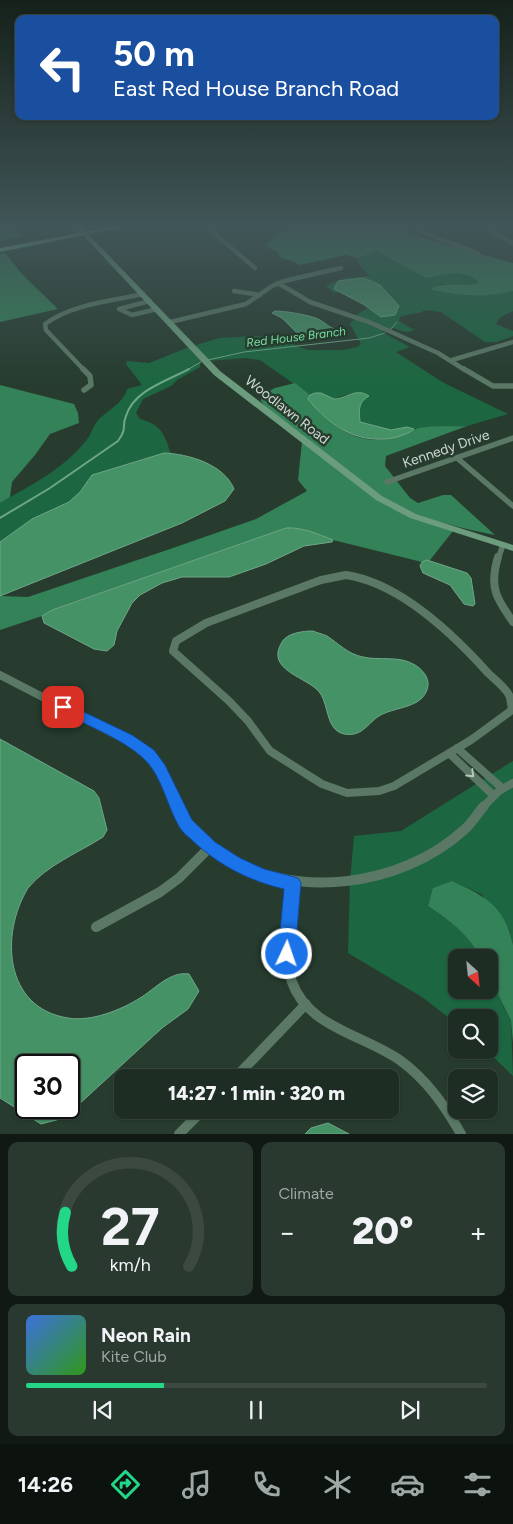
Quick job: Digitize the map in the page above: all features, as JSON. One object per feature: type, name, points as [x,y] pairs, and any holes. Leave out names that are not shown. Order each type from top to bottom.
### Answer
[{"type":"street","name":"Woodlawn Road","points":[[128,279],[217,372],[390,505],[413,516],[513,548]]},
{"type":"street","points":[[170,322],[246,304],[257,299],[267,288],[295,279]]},
{"type":"street","points":[[278,283],[302,299],[370,322],[395,336],[452,360],[488,385],[502,388],[513,386]]},
{"type":"street","points":[[234,291],[260,295]]},
{"type":"street","points":[[84,390],[91,385],[90,376],[46,330],[45,324],[83,308],[143,294]]},
{"type":"street","points":[[150,301],[119,309],[124,315],[130,315],[157,309]]},
{"type":"street","points":[[452,360],[513,342]]},
{"type":"street","name":"Kennedy Drive","points":[[387,482],[513,438]]},
{"type":"street","points":[[457,458],[513,506]]},
{"type":"street","points":[[502,545],[494,568],[492,584],[497,597],[513,622]]},
{"type":"street","points":[[346,575],[372,582],[390,590],[435,622],[475,658],[509,695],[512,710],[472,740],[453,750],[394,786],[379,791],[348,793],[322,784],[270,751],[248,721],[230,701],[173,651],[176,641],[206,623],[321,580],[346,575]]},
{"type":"street","points":[[0,675],[127,740],[149,754],[160,769],[186,825],[210,847],[234,863],[262,876],[293,883],[331,883],[355,880],[417,860],[436,850],[468,825],[493,795],[513,783]]},
{"type":"street","points":[[453,750],[502,788]]},
{"type":"street","points":[[453,750],[493,795]]},
{"type":"street","points":[[96,927],[160,892],[179,878],[210,847]]},
{"type":"street","points":[[293,883],[287,954],[292,982],[300,997],[316,1015],[334,1027],[364,1039],[393,1055],[428,1085],[461,1134]]},
{"type":"street","points":[[244,1069],[306,1004]]},
{"type":"street","points":[[179,1134],[194,1119]]},
{"type":"shaded area","points":[[0,279],[27,279],[58,309],[0,322]]},
{"type":"shaded area","points":[[343,279],[475,279],[480,282],[460,285],[440,284],[432,290],[472,295],[513,291],[513,311],[501,317],[496,324],[513,331],[513,336],[497,342],[485,342],[441,312],[425,310],[400,317],[399,321],[414,330],[406,332],[394,328],[382,332],[410,347],[396,352],[444,383],[508,414],[467,426],[383,429],[360,422],[360,404],[366,394],[352,393],[333,399],[319,394],[310,395],[260,360],[246,358],[207,361],[193,346],[219,338],[253,336],[274,337],[308,350],[343,350],[357,347],[361,344],[350,324],[359,313],[368,308],[381,317],[395,315],[399,306],[380,285],[363,304],[341,292],[334,293],[326,286]]},
{"type":"shaded area","points":[[366,279],[380,285],[399,306],[395,315],[381,317],[363,304],[334,289],[338,281]]},
{"type":"shaded area","points":[[474,279],[513,279],[513,291],[492,295],[472,295],[432,290],[432,288],[438,286],[479,282]]},
{"type":"shaded area","points":[[275,311],[314,318],[339,330],[342,334],[332,336],[299,335],[282,318],[272,313]]},
{"type":"shaded area","points":[[189,347],[202,361],[200,362],[200,367],[177,380],[171,386],[143,399],[136,413],[140,419],[158,427],[171,454],[164,453],[92,475],[80,492],[69,502],[32,519],[0,542],[0,503],[46,476],[66,461],[87,440],[99,419],[123,398],[127,389],[142,385],[126,364],[127,361],[149,363]]},
{"type":"shaded area","points":[[295,383],[310,395],[308,399],[322,415],[340,428],[359,437],[380,440],[421,428],[467,426],[386,456],[385,466],[410,498],[418,503],[443,495],[451,495],[495,535],[442,522],[391,504],[266,408],[261,401],[261,395],[275,388]]},
{"type":"shaded area","points":[[0,385],[74,404],[78,413],[79,423],[50,434],[12,482],[10,497],[0,503]]},
{"type":"shaded area","points":[[321,393],[334,399],[355,393],[364,394],[369,396],[361,404],[360,422],[391,430],[407,427],[414,429],[397,437],[384,439],[371,439],[347,432],[326,418],[308,399],[310,395]]},
{"type":"shaded area","points":[[302,442],[388,506],[412,518],[453,531],[430,560],[422,562],[333,540],[297,528],[286,528],[71,603],[42,616],[0,630],[0,596],[28,597],[173,548],[256,519],[307,491],[298,480]]},
{"type":"shaded area","points":[[164,453],[194,458],[214,467],[229,480],[234,489],[225,501],[182,523],[0,596],[0,542],[32,519],[69,502],[80,492],[92,475]]},
{"type":"shaded area","points":[[286,528],[316,533],[333,540],[332,542],[304,546],[266,564],[229,577],[182,577],[162,583],[140,595],[132,603],[117,631],[114,645],[107,651],[94,649],[44,623],[42,616],[52,610]]},
{"type":"shaded area","points":[[427,560],[467,573],[471,578],[475,604],[473,606],[464,604],[450,585],[423,573],[420,566],[422,562]]},
{"type":"shaded area","points":[[313,631],[327,636],[358,656],[403,660],[415,665],[426,676],[428,686],[425,693],[415,703],[379,716],[360,732],[344,734],[338,732],[331,723],[320,693],[283,667],[279,660],[278,652],[284,639],[296,633]]},
{"type":"shaded area","points":[[0,739],[94,791],[99,798],[107,830],[103,837],[44,873],[28,888],[19,906],[13,926],[11,947],[20,985],[31,1000],[47,1011],[77,1019],[96,1017],[124,1007],[175,975],[189,974],[199,991],[188,1009],[162,1028],[117,1069],[114,1069],[114,1072],[80,1103],[80,1054],[15,1054],[15,1108],[0,1098]]},
{"type":"shaded area","points":[[513,761],[513,945],[510,931],[481,894],[452,881],[434,888],[428,906],[458,929],[475,949],[448,949],[448,999],[498,999],[498,995],[511,1022],[513,1076],[495,1059],[498,1059],[498,1009],[448,1009],[448,1017],[422,997],[348,953],[350,881],[354,836],[401,831]]},
{"type":"shaded area","points":[[452,881],[492,904],[505,921],[513,945],[513,1043],[511,1021],[498,994],[498,949],[475,949],[458,929],[428,906],[433,888]]},
{"type":"shaded area","points":[[33,1119],[60,1119],[41,1124]]},
{"type":"shaded area","points":[[328,1123],[349,1134],[305,1134],[311,1128]]},
{"type":"waterway","name":"Red House Branch","points":[[390,330],[397,322]]},
{"type":"waterway","name":"Red House Branch","points":[[208,360],[244,352],[369,338],[385,333]]},
{"type":"waterway","name":"Red House Branch","points":[[187,370],[201,362]]},
{"type":"waterway","name":"Red House Branch","points":[[0,518],[50,488],[118,441],[124,430],[126,416],[136,399],[152,387],[187,370]]},
{"type":"route","points":[[63,707],[127,740],[149,754],[160,769],[186,825],[210,847],[234,863],[262,876],[293,883],[287,936],[287,954]]}]
